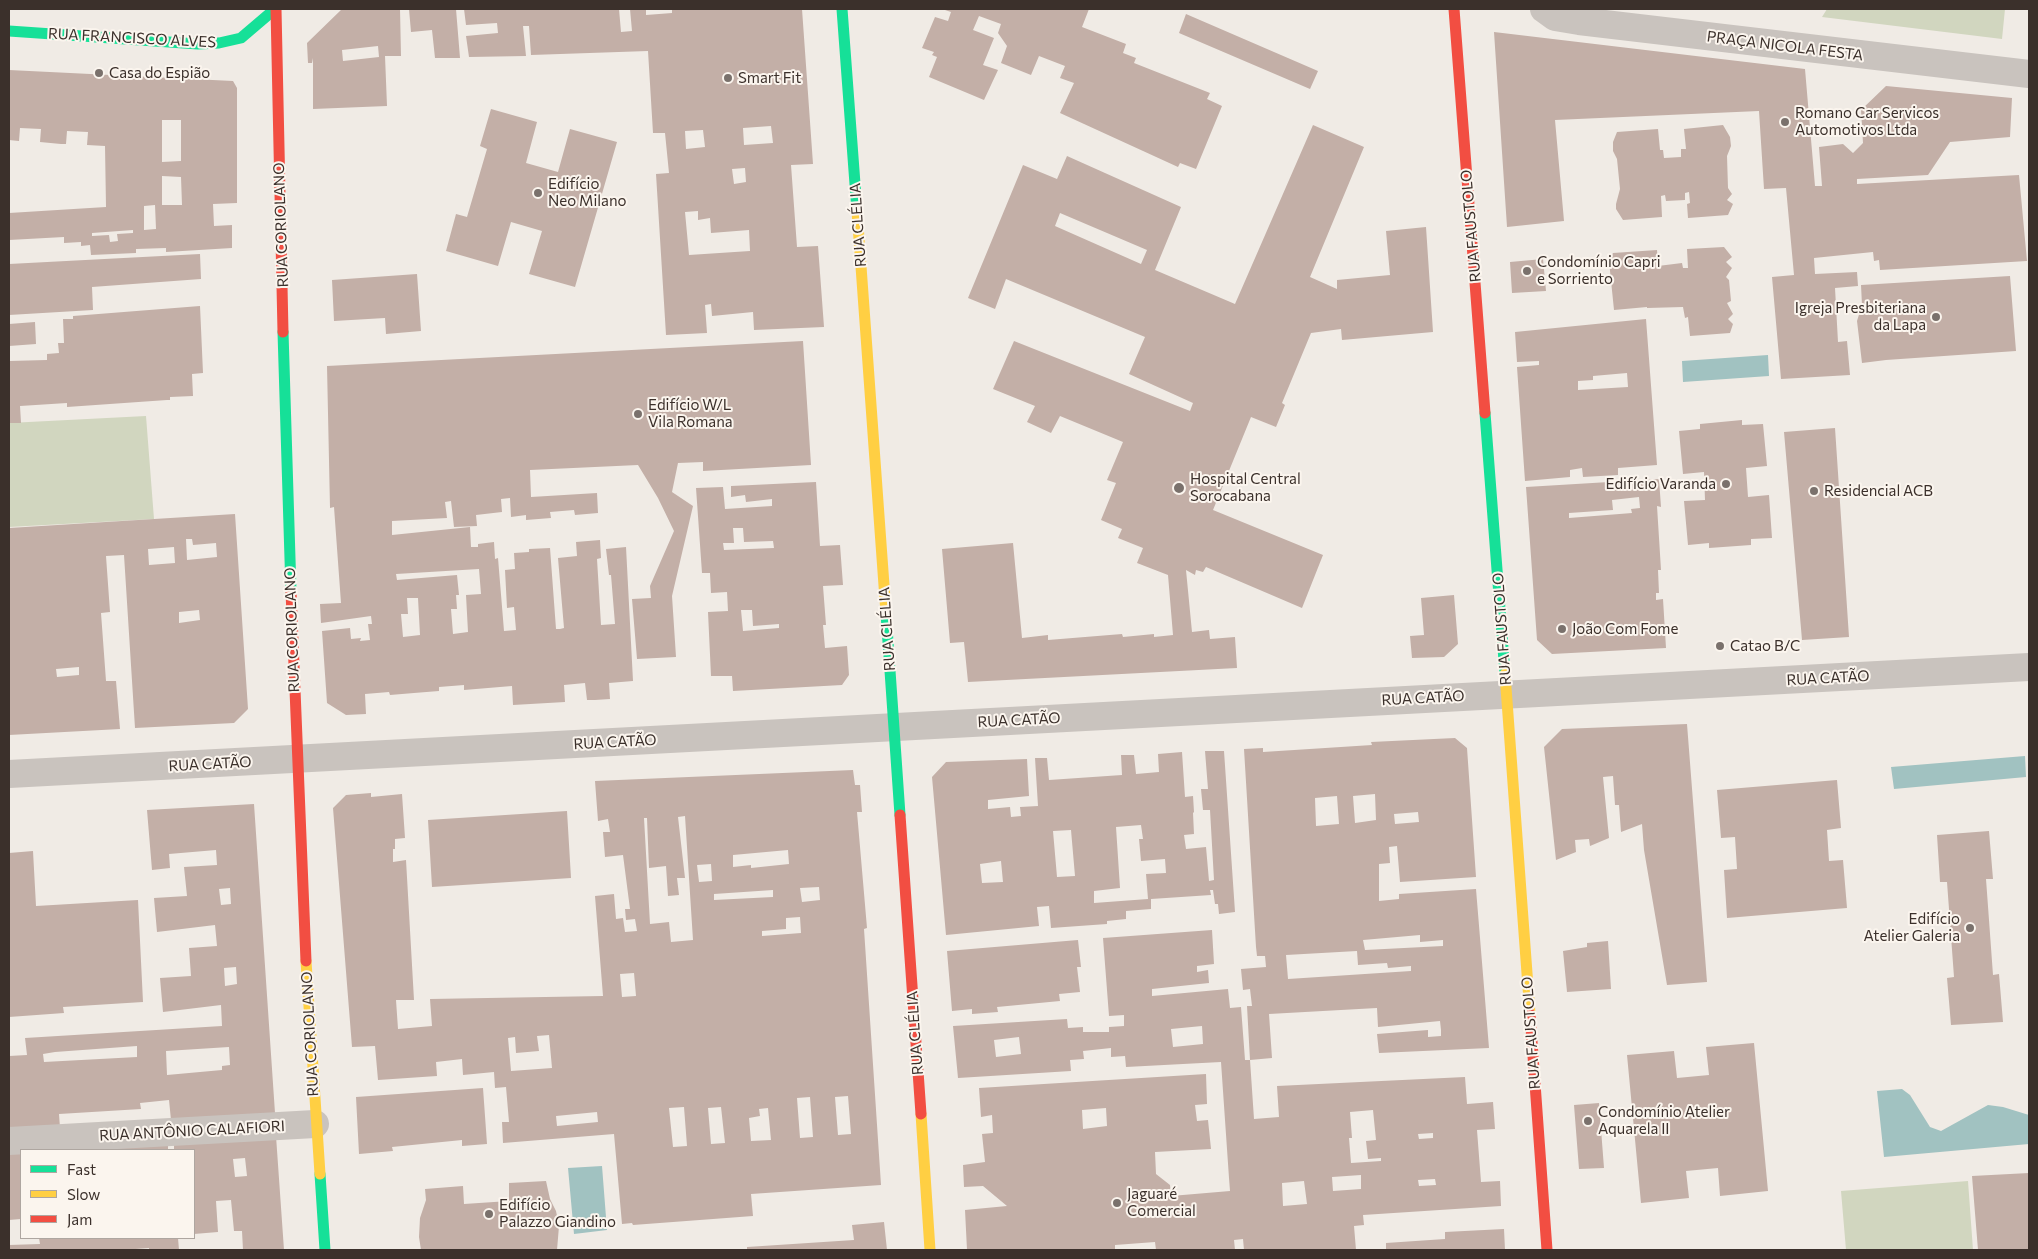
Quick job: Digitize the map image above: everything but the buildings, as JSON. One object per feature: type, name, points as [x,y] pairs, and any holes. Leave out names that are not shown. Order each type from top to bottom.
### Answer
[{"type":"street","name":"RUA FRANCISCO ALVES","points":[[9,31],[198,44],[219,43],[241,38],[276,9]]},
{"type":"street","name":"RUA CORIOLANO","points":[[276,9],[296,759],[315,1124],[324,1250]]},
{"type":"street","name":"RUA CLÉLIA","points":[[842,9],[930,1250]]},
{"type":"street","name":"RUA FAUSTOLO","points":[[1454,9],[1507,694],[1547,1250]]},
{"type":"street","name":"PRAÇA NICOLA FESTA","points":[[1544,9],[1555,17],[1579,21],[2029,74]]},
{"type":"street","name":"RUA CATÃO","points":[[9,774],[2029,667]]},
{"type":"street","name":"RUA ANTÔNIO CALAFIORI","points":[[9,1141],[315,1124]]},
{"type":"green space","points":[[1827,9],[2005,9],[2002,39],[1822,17]]},
{"type":"green space","points":[[146,416],[154,519],[9,527],[9,423]]},
{"type":"green space","points":[[1968,1181],[1973,1250],[1846,1250],[1841,1191]]},
{"type":"water","points":[[1768,355],[1769,376],[1683,382],[1682,361]]},
{"type":"water","points":[[2025,756],[2026,777],[1894,789],[1891,767]]},
{"type":"water","points":[[1902,1089],[1910,1095],[1930,1127],[1941,1131],[1988,1105],[2003,1107],[2029,1115],[2029,1144],[1884,1157],[1877,1091]]},
{"type":"water","points":[[602,1166],[607,1230],[574,1234],[568,1168]]},
{"type":"traffic: fast","points":[[9,31],[198,44],[219,43],[241,38],[275,9]]},
{"type":"traffic: fast","points":[[842,9],[857,211]]},
{"type":"traffic: fast","points":[[283,332],[291,591]]},
{"type":"traffic: fast","points":[[1485,413],[1505,674]]},
{"type":"traffic: fast","points":[[886,613],[900,815]]},
{"type":"traffic: fast","points":[[320,1174],[325,1250]]},
{"type":"traffic: slow","points":[[857,211],[886,613]]},
{"type":"traffic: slow","points":[[1505,674],[1530,1014]]},
{"type":"traffic: slow","points":[[306,961],[320,1174]]},
{"type":"traffic: slow","points":[[921,1114],[930,1250]]},
{"type":"traffic: jam","points":[[276,9],[283,332]]},
{"type":"traffic: jam","points":[[1454,9],[1485,413]]},
{"type":"traffic: jam","points":[[291,591],[306,961]]},
{"type":"traffic: jam","points":[[900,815],[921,1114]]},
{"type":"traffic: jam","points":[[1530,1014],[1547,1250]]},
{"type":"place","name":"Casa do Espião","points":[[99,73]]},
{"type":"place","name":"Smart Fit","points":[[728,78]]},
{"type":"place","name":"Romano Car Servicos Automotivos Ltda","points":[[1785,122]]},
{"type":"place","name":"Edifício Neo Milano","points":[[538,193]]},
{"type":"place","name":"Condomínio Capri e Sorriento","points":[[1527,271]]},
{"type":"place","name":"Igreja Presbiteriana da Lapa","points":[[1936,317]]},
{"type":"place","name":"Edifício W/L Vila Romana","points":[[638,414]]},
{"type":"place","name":"Edifício Varanda","points":[[1726,484]]},
{"type":"place","name":"Hospital Central Sorocabana","points":[[1179,488]]},
{"type":"place","name":"Residencial ACB","points":[[1814,491]]},
{"type":"place","name":"João Com Fome","points":[[1562,629]]},
{"type":"place","name":"Catao B/C","points":[[1720,646]]},
{"type":"place","name":"Edifício Atelier Galeria","points":[[1970,928]]},
{"type":"place","name":"Condomínio Atelier Aquarela II","points":[[1588,1121]]},
{"type":"place","name":"Jaguaré Comercial","points":[[1117,1203]]},
{"type":"place","name":"Edifício Palazzo Giandino","points":[[489,1214]]}]
